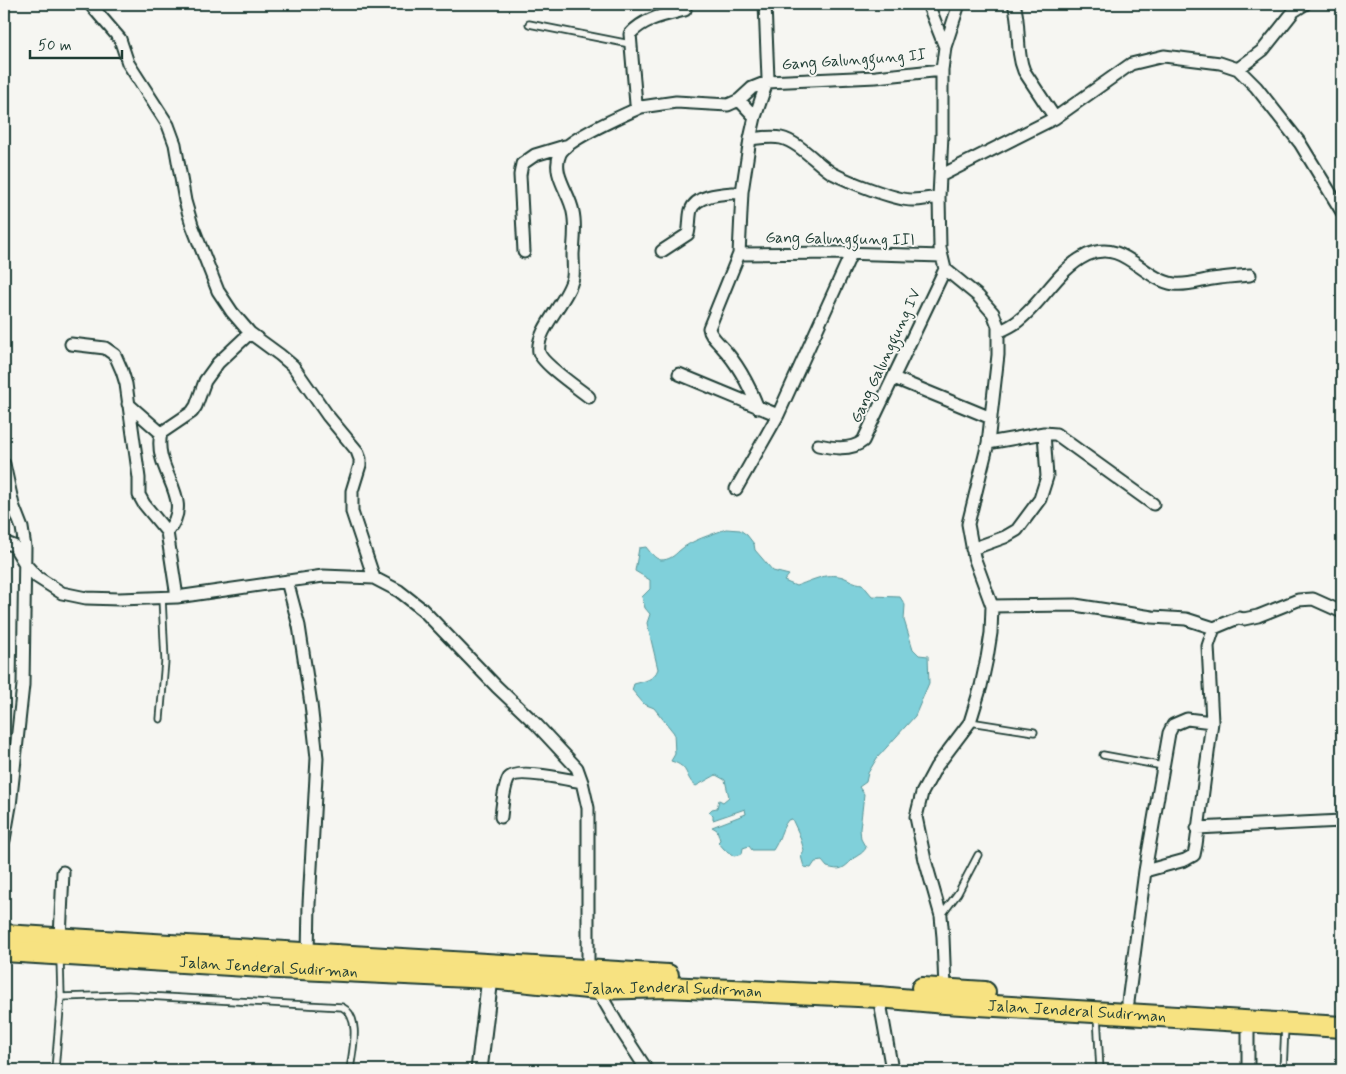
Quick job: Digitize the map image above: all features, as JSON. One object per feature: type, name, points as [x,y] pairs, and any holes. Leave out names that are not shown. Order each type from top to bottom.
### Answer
[{"type":"highway","name":"Jalan Jenderal Sudirman","points":[[4,935],[60,946],[323,970],[490,978],[597,989],[667,981],[945,989],[1342,1016]]},
{"type":"highway","name":"Jalan Jenderal Sudirman","points":[[4,951],[60,946],[308,954],[588,971],[667,981],[946,1003],[1342,1027]]},
{"type":"street","points":[[90,4],[120,39],[128,63],[168,125],[192,225],[212,279],[225,303],[250,333],[288,361],[328,416],[357,450],[360,465],[352,491],[352,512],[374,578]]},
{"type":"street","points":[[758,408],[743,374],[710,332],[710,325],[739,254],[742,192],[750,138],[767,82],[765,4]]},
{"type":"street","points":[[928,4],[945,47]]},
{"type":"street","points":[[945,989],[944,937],[941,916],[916,817],[922,793],[936,767],[970,722],[987,658],[991,634],[992,606],[972,549],[968,524],[988,443],[998,355],[998,326],[993,313],[978,296],[945,269],[942,256],[939,197],[942,135],[942,70],[945,47],[959,4]]},
{"type":"street","points":[[1014,4],[1018,20],[1021,63],[1024,71],[1056,118]]},
{"type":"street","points":[[1238,69],[1263,50],[1294,11],[1305,4]]},
{"type":"street","points":[[641,107],[634,100],[630,34],[651,19],[685,10]]},
{"type":"street","points":[[940,176],[1056,118],[1131,64],[1145,59],[1164,56],[1220,63],[1238,69],[1256,87],[1300,143],[1342,212]]},
{"type":"street","name":"Gang Galunggung II","points":[[767,82],[876,77],[942,70]]},
{"type":"street","points":[[524,252],[520,175],[522,164],[535,155],[565,146],[585,134],[641,107],[676,102],[728,105],[739,100],[752,88],[767,82]]},
{"type":"street","points":[[739,100],[755,117]]},
{"type":"street","points":[[750,138],[785,139],[834,174],[899,199],[912,200],[939,197]]},
{"type":"street","points":[[565,146],[558,162],[560,178],[573,212],[573,277],[567,293],[541,337],[539,354],[559,374],[589,397]]},
{"type":"street","points":[[662,251],[688,234],[690,212],[696,202],[703,198],[742,192]]},
{"type":"street","points":[[998,332],[1020,320],[1052,284],[1086,255],[1099,251],[1118,252],[1149,273],[1174,284],[1250,275]]},
{"type":"street","name":"Gang Galunggung III","points":[[739,254],[942,256]]},
{"type":"street","points":[[736,489],[778,416],[851,254]]},
{"type":"street","name":"Gang Galunggung IV","points":[[818,445],[831,448],[859,445],[863,441],[945,269]]},
{"type":"street","points":[[167,532],[177,517],[178,506],[176,494],[161,458],[159,447],[161,433],[192,412],[205,381],[218,363],[250,333]]},
{"type":"street","points":[[71,344],[98,346],[110,350],[115,355],[120,366],[126,384],[140,497],[167,532],[177,597]]},
{"type":"street","points":[[679,374],[778,416]]},
{"type":"street","points":[[894,378],[991,418]]},
{"type":"street","points":[[128,404],[161,433]]},
{"type":"street","points":[[988,443],[1044,433],[1056,434],[1153,504]]},
{"type":"street","points":[[972,549],[1005,538],[1017,530],[1040,499],[1048,477],[1044,433]]},
{"type":"street","points":[[4,464],[13,505],[22,528],[25,546],[23,685],[10,806],[4,840]]},
{"type":"street","points":[[4,542],[14,546],[24,564],[37,577],[62,593],[86,598],[177,597],[323,576],[374,578],[399,591],[422,609],[577,768],[588,808],[588,971]]},
{"type":"street","points":[[287,581],[298,626],[311,704],[317,758],[308,954]]},
{"type":"street","points":[[992,606],[1076,605],[1152,617],[1186,619],[1214,628],[1238,618],[1244,619],[1258,616],[1298,600],[1313,599],[1342,612]]},
{"type":"street","points":[[1145,871],[1186,860],[1194,855],[1212,722],[1208,646],[1214,628]]},
{"type":"street","points":[[1128,1002],[1145,871],[1169,733],[1173,725],[1187,720],[1212,722]]},
{"type":"street","points":[[501,817],[505,790],[509,778],[515,774],[531,774],[582,782]]},
{"type":"street","points":[[1197,828],[1342,821]]},
{"type":"street","points":[[60,946],[63,872]]},
{"type":"street","points":[[479,1070],[490,978]]},
{"type":"street","points":[[597,989],[620,1030],[647,1070]]},
{"type":"street","points":[[879,997],[892,1070]]},
{"type":"street","points":[[1248,1022],[1248,1070]]},
{"type":"lane","points":[[530,24],[630,44]]},
{"type":"lane","points":[[160,719],[165,661],[162,598]]},
{"type":"lane","points":[[970,722],[1034,732]]},
{"type":"lane","points":[[1102,755],[1163,766]]},
{"type":"lane","points":[[941,916],[958,892],[978,856]]},
{"type":"lane","points":[[55,1070],[61,997],[60,946]]},
{"type":"lane","points":[[61,997],[128,994],[342,1007],[351,1016],[354,1028],[350,1070]]},
{"type":"lane","points":[[1097,1012],[1100,1070]]},
{"type":"lane","points":[[1283,1070],[1285,1024]]},
{"type":"water","points":[[726,529],[740,530],[747,535],[754,544],[755,550],[773,571],[789,575],[784,581],[796,586],[819,578],[837,576],[862,584],[872,596],[900,597],[905,605],[904,620],[913,649],[919,655],[928,656],[929,683],[915,716],[877,758],[868,773],[866,782],[859,787],[864,794],[860,829],[861,839],[866,848],[842,868],[827,867],[822,861],[815,862],[811,868],[804,867],[801,856],[804,850],[792,819],[786,823],[773,850],[752,850],[749,846],[743,848],[742,854],[734,856],[724,849],[718,842],[720,840],[717,830],[712,827],[746,814],[745,809],[713,820],[713,816],[709,812],[717,808],[719,800],[723,802],[729,797],[725,780],[716,775],[696,786],[692,783],[685,769],[671,761],[675,754],[674,733],[654,708],[644,704],[632,690],[634,684],[652,678],[658,669],[647,623],[650,614],[645,608],[642,597],[650,589],[650,580],[635,571],[639,548],[646,547],[657,558],[661,560],[666,559],[701,538]]}]
